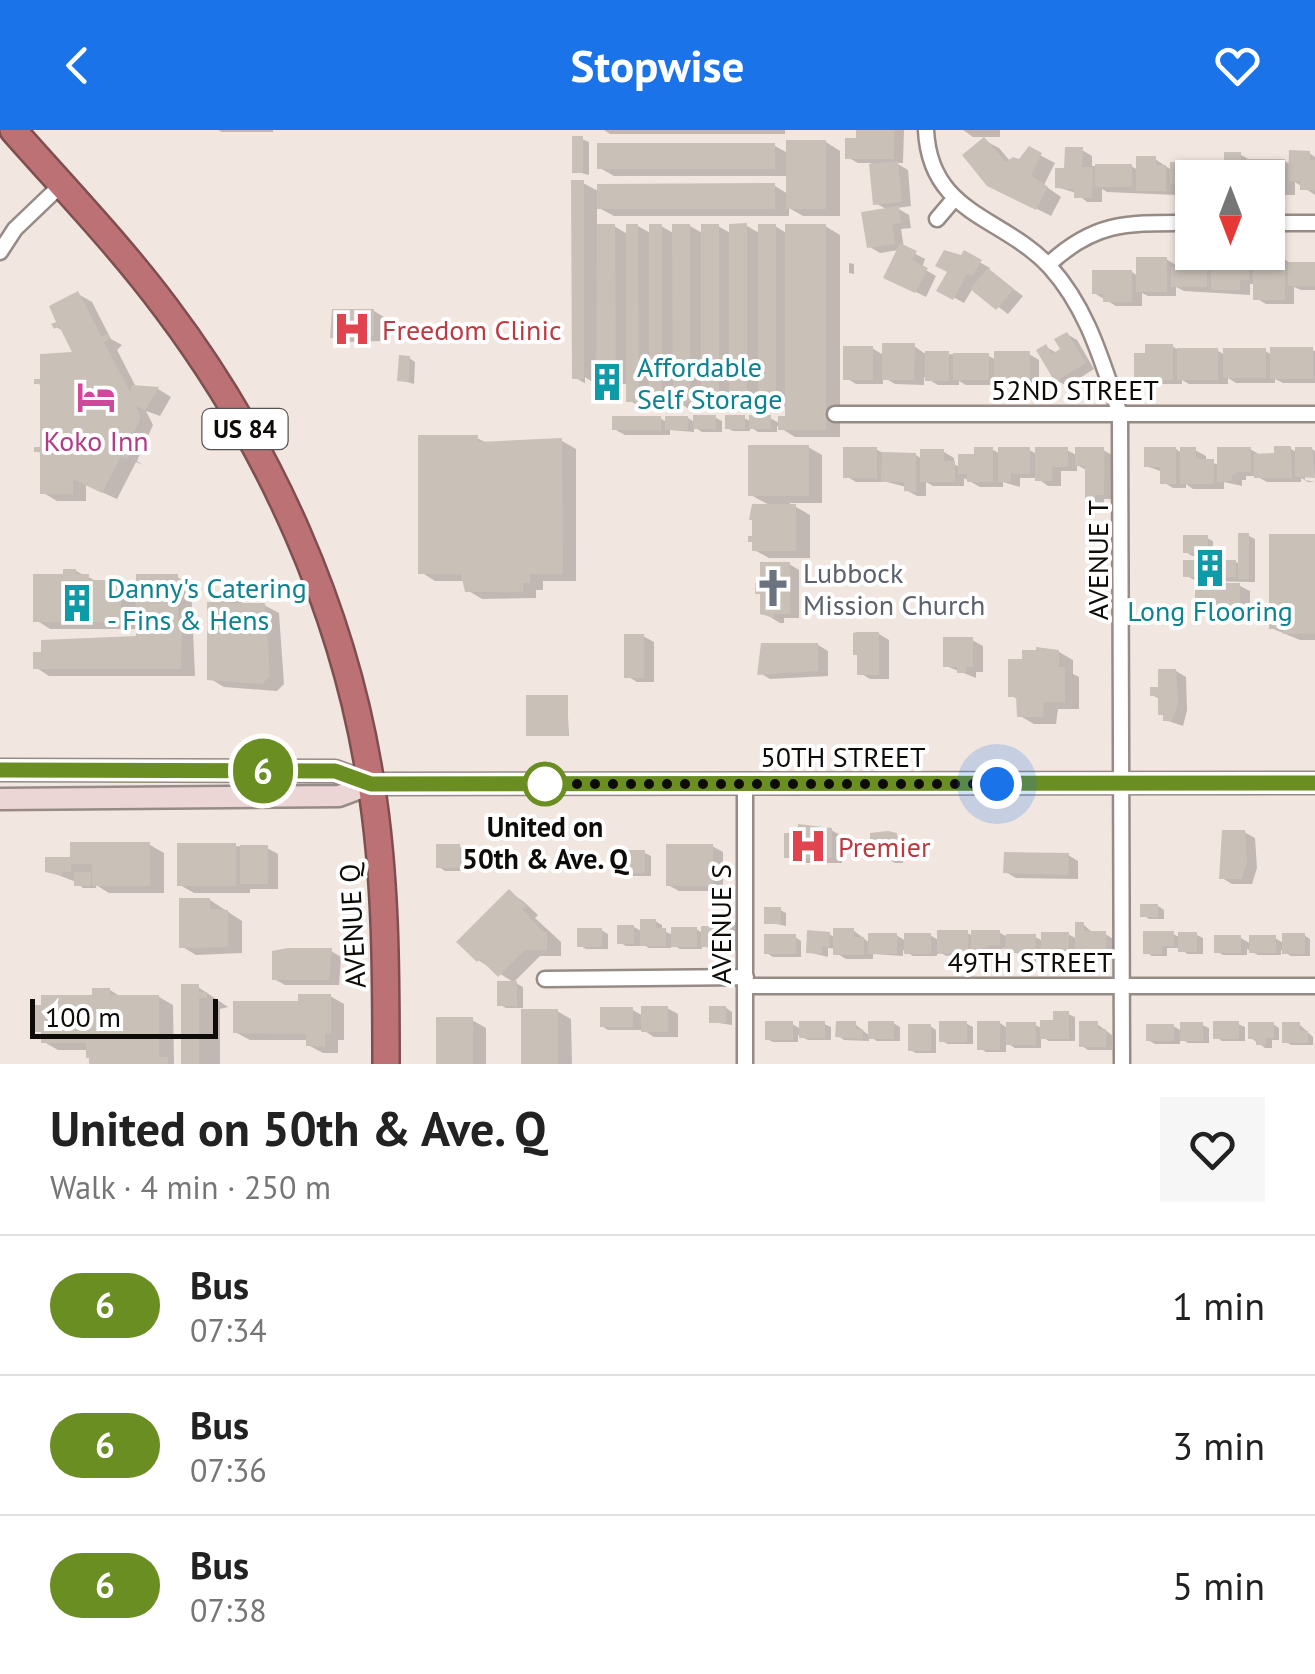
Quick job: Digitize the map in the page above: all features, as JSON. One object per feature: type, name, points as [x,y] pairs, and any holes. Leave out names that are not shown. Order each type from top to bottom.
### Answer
[{"type":"highway","name":"US 84","points":[[13,130],[166,307],[226,396],[267,470],[291,518],[333,630],[371,784]]},
{"type":"highway","name":"AVENUE Q","points":[[371,784],[385,936],[386,1064]]},
{"type":"main road","name":"50TH STREET","points":[[0,770],[335,771],[371,784],[1315,783]]},
{"type":"main road","name":"50TH STREET","points":[[0,799],[339,796],[371,784]]},
{"type":"street","name":"AVENUE T","points":[[926,130],[932,166],[954,199],[1048,265],[1089,324],[1120,414],[1122,1064]]},
{"type":"street","points":[[1,248],[15,229],[62,185]]},
{"type":"street","points":[[937,219],[954,199]]},
{"type":"street","points":[[1048,265],[1085,236],[1108,226],[1175,223]]},
{"type":"street","points":[[1285,223],[1315,223]]},
{"type":"street","name":"52ND STREET","points":[[835,414],[1315,414]]},
{"type":"street","name":"AVENUE S","points":[[744,1064],[745,784]]},
{"type":"street","name":"49TH STREET","points":[[545,979],[1315,986]]},
{"type":"building","points":[[856,130],[894,130],[894,159],[845,159],[845,138],[856,138]]},
{"type":"building","points":[[572,136],[583,136],[583,173],[572,173]]},
{"type":"building","points":[[984,137],[1006,162],[1013,157],[1019,159],[1029,146],[1042,153],[1031,175],[1048,187],[1036,210],[987,186],[962,155]]},
{"type":"building","points":[[786,140],[826,140],[826,209],[786,209]]},
{"type":"building","points":[[597,143],[775,143],[775,169],[597,169]]},
{"type":"building","points":[[1065,147],[1083,147],[1082,167],[1093,167],[1092,198],[1074,198],[1074,189],[1055,188],[1055,168],[1064,168]]},
{"type":"building","points":[[1289,150],[1310,151],[1310,160],[1315,160],[1315,190],[1300,190],[1300,181],[1288,181]]},
{"type":"building","points":[[1224,152],[1241,152],[1241,160],[1224,160]]},
{"type":"building","points":[[1136,156],[1156,156],[1156,165],[1166,165],[1166,191],[1136,191]]},
{"type":"building","points":[[898,161],[902,202],[873,205],[869,164]]},
{"type":"building","points":[[1170,162],[1175,162],[1175,184],[1170,184]]},
{"type":"building","points":[[1095,164],[1132,164],[1132,187],[1095,187]]},
{"type":"building","points":[[571,180],[584,180],[584,379],[572,379]]},
{"type":"building","points":[[775,183],[775,209],[597,209],[597,184]]},
{"type":"building","points":[[899,206],[901,223],[892,224],[895,244],[867,248],[861,212]]},
{"type":"building","points":[[747,223],[747,402],[729,402],[729,224]]},
{"type":"building","points":[[597,224],[615,224],[616,391],[602,392],[596,387]]},
{"type":"building","points":[[626,224],[638,224],[639,402],[626,402]]},
{"type":"building","points":[[649,224],[662,224],[662,402],[649,402]]},
{"type":"building","points":[[672,224],[690,224],[690,402],[673,402]]},
{"type":"building","points":[[701,224],[719,224],[719,402],[701,402]]},
{"type":"building","points":[[758,224],[776,224],[776,402],[758,402]]},
{"type":"building","points":[[785,224],[826,224],[826,430],[778,430],[778,416],[785,416]]},
{"type":"building","points":[[900,243],[917,251],[912,260],[928,268],[915,293],[883,278]]},
{"type":"building","points":[[944,250],[961,255],[964,250],[982,260],[972,276],[967,274],[953,300],[936,291],[947,272],[935,266]]},
{"type":"building","points":[[1136,257],[1167,257],[1167,292],[1136,292]]},
{"type":"building","points":[[1288,262],[1315,262],[1315,286],[1288,286]]},
{"type":"building","points":[[1171,267],[1207,270],[1207,287],[1171,287]]},
{"type":"building","points":[[988,268],[1014,289],[996,310],[970,289]]},
{"type":"building","points":[[1092,270],[1132,270],[1132,302],[1103,302],[1103,294],[1092,294]]},
{"type":"building","points":[[1211,270],[1249,270],[1249,280],[1240,280],[1240,290],[1211,290]]},
{"type":"building","points":[[1253,270],[1285,270],[1285,300],[1253,300]]},
{"type":"building","name":"Koko Inn","points":[[78,291],[102,337],[108,334],[110,339],[104,342],[130,392],[132,385],[159,387],[145,410],[135,406],[139,422],[124,451],[130,454],[127,459],[121,456],[102,493],[73,479],[73,494],[40,494],[40,452],[34,452],[34,447],[40,447],[40,384],[34,384],[34,379],[40,379],[40,354],[72,352],[59,326],[54,329],[51,324],[56,322],[49,306]]},
{"type":"building","name":"Freedom Clinic","points":[[332,309],[374,309],[374,336],[330,338]]},
{"type":"building","points":[[1067,332],[1086,363],[1055,382],[1036,350],[1046,344],[1052,354],[1060,349],[1054,339]]},
{"type":"building","points":[[882,343],[915,343],[914,380],[882,380]]},
{"type":"building","points":[[1145,344],[1173,344],[1173,380],[1134,380],[1134,353],[1145,353]]},
{"type":"building","points":[[843,346],[873,346],[873,380],[843,380]]},
{"type":"building","points":[[1270,347],[1313,347],[1313,379],[1270,379]]},
{"type":"building","points":[[1177,348],[1218,348],[1218,380],[1177,380]]},
{"type":"building","points":[[1223,348],[1266,348],[1266,378],[1223,378]]},
{"type":"building","points":[[925,351],[949,351],[949,381],[925,381]]},
{"type":"building","points":[[994,351],[1030,351],[1030,381],[994,381]]},
{"type":"building","points":[[953,353],[989,353],[989,380],[953,380]]},
{"type":"building","points":[[399,355],[410,356],[409,382],[397,381]]},
{"type":"building","points":[[693,415],[716,415],[716,429],[693,429]]},
{"type":"building","points":[[725,415],[745,415],[745,429],[725,429]]},
{"type":"building","points":[[749,415],[771,415],[771,429],[749,429]]},
{"type":"building","points":[[612,416],[661,416],[661,430],[612,430]]},
{"type":"building","points":[[665,416],[688,416],[688,430],[665,430]]},
{"type":"building","points":[[418,435],[478,435],[478,442],[562,438],[563,574],[530,574],[530,583],[523,583],[523,592],[465,592],[461,574],[418,574]]},
{"type":"building","points":[[748,445],[809,445],[809,496],[748,496]]},
{"type":"building","points":[[1274,446],[1291,446],[1292,478],[1254,478],[1254,454],[1274,453]]},
{"type":"building","points":[[843,447],[877,447],[877,478],[843,478]]},
{"type":"building","points":[[974,447],[993,447],[993,482],[967,482],[967,474],[958,474],[958,454],[974,454]]},
{"type":"building","points":[[998,447],[1030,447],[1030,474],[1011,474],[1011,482],[998,482]]},
{"type":"building","points":[[1035,447],[1068,447],[1068,467],[1052,467],[1052,481],[1035,481]]},
{"type":"building","points":[[1075,447],[1104,447],[1104,495],[1095,495],[1095,501],[1085,501],[1085,466],[1075,466]]},
{"type":"building","points":[[1144,447],[1176,447],[1176,484],[1160,484],[1160,467],[1144,467]]},
{"type":"building","points":[[1180,447],[1196,447],[1196,459],[1214,459],[1214,484],[1180,484]]},
{"type":"building","points":[[1217,447],[1251,447],[1251,472],[1236,472],[1232,481],[1217,482]]},
{"type":"building","points":[[1295,447],[1312,447],[1315,478],[1295,477]]},
{"type":"building","points":[[920,449],[944,449],[944,461],[955,461],[955,482],[920,482]]},
{"type":"building","points":[[882,452],[916,453],[916,492],[904,491],[904,482],[881,482]]},
{"type":"building","points":[[752,504],[796,504],[796,551],[752,551],[748,536],[752,536]]},
{"type":"building","points":[[1238,533],[1249,533],[1249,579],[1238,579]]},
{"type":"building","points":[[1269,534],[1315,534],[1315,634],[1283,634],[1283,629],[1269,629]]},
{"type":"building","points":[[1183,535],[1208,535],[1208,553],[1183,553]]},
{"type":"building","name":"Long Flooring","points":[[1183,560],[1236,560],[1236,577],[1183,577]]},
{"type":"building","name":"Lubbock Mission Church","points":[[760,562],[790,562],[790,614],[774,614],[774,618],[760,614],[760,594],[755,594],[755,583],[760,583]]},
{"type":"building","name":"Danny's Catering - Fins & Hens","points":[[63,569],[89,574],[89,580],[111,580],[111,585],[121,585],[121,622],[33,622],[33,574],[63,574]]},
{"type":"building","points":[[136,574],[178,574],[181,669],[33,669],[33,652],[41,652],[41,640],[136,636]]},
{"type":"building","points":[[1240,583],[1240,612],[1195,609],[1195,586]]},
{"type":"building","points":[[214,592],[230,593],[230,603],[265,603],[270,676],[262,684],[207,680],[207,602],[214,602]]},
{"type":"building","points":[[879,632],[879,675],[857,675],[853,633]]},
{"type":"building","points":[[624,634],[644,634],[644,678],[624,678]]},
{"type":"building","points":[[943,637],[973,637],[973,667],[966,667],[966,673],[957,673],[957,667],[943,667]]},
{"type":"building","points":[[761,643],[818,643],[818,671],[757,675]]},
{"type":"building","points":[[1022,650],[1059,650],[1059,667],[1065,667],[1065,702],[1044,702],[1043,717],[1017,717],[1016,697],[1008,697],[1008,659],[1022,659]]},
{"type":"building","points":[[1158,669],[1176,669],[1178,704],[1172,721],[1163,721],[1163,715],[1158,715],[1158,696],[1150,696],[1150,687],[1158,687]]},
{"type":"building","points":[[526,695],[568,695],[568,736],[526,736]]},
{"type":"building","name":"Premier","points":[[798,824],[832,828],[832,858],[784,858],[784,833],[797,833]]},
{"type":"building","points":[[1222,830],[1245,830],[1247,862],[1242,879],[1219,879]]},
{"type":"building","points":[[870,833],[897,833],[897,860],[886,860],[886,851],[870,851]]},
{"type":"building","points":[[70,842],[150,842],[150,886],[92,886],[92,864],[71,864],[71,872],[63,872],[63,876],[45,872],[45,857],[70,857]]},
{"type":"building","points":[[177,843],[236,843],[236,886],[177,886]]},
{"type":"building","points":[[436,844],[460,844],[460,868],[436,868]]},
{"type":"building","points":[[666,844],[713,844],[713,886],[666,886]]},
{"type":"building","points":[[240,845],[268,845],[268,884],[240,884]]},
{"type":"building","points":[[621,850],[645,850],[645,873],[621,873]]},
{"type":"building","points":[[505,851],[516,851],[515,866],[504,865]]},
{"type":"building","points":[[1004,852],[1069,853],[1068,875],[1003,873]]},
{"type":"building","points":[[74,872],[91,872],[91,886],[74,886]]},
{"type":"building","points":[[509,889],[526,906],[522,909],[547,932],[547,950],[525,950],[498,977],[456,942]]},
{"type":"building","points":[[179,898],[210,898],[210,909],[228,910],[228,947],[179,948]]},
{"type":"building","points":[[1140,904],[1158,904],[1158,917],[1140,917]]},
{"type":"building","points":[[764,907],[781,907],[781,924],[764,924]]},
{"type":"building","points":[[710,913],[726,913],[726,947],[701,947],[701,926],[710,926]]},
{"type":"building","points":[[640,919],[656,919],[656,928],[666,928],[666,946],[640,946]]},
{"type":"building","points":[[1075,922],[1084,922],[1084,931],[1106,931],[1106,953],[1075,953]]},
{"type":"building","points":[[617,925],[634,925],[634,944],[617,944]]},
{"type":"building","points":[[671,927],[697,927],[697,947],[671,947]]},
{"type":"building","points":[[577,928],[602,928],[602,947],[577,947]]},
{"type":"building","points":[[833,928],[854,928],[854,937],[864,937],[864,955],[833,955]]},
{"type":"building","points":[[807,930],[830,932],[829,947],[822,946],[822,954],[806,953]]},
{"type":"building","points":[[937,930],[968,930],[968,952],[937,954]]},
{"type":"building","points":[[971,930],[1000,930],[1000,945],[982,948],[982,954],[971,953]]},
{"type":"building","points":[[1143,931],[1174,931],[1174,946],[1162,946],[1162,954],[1143,954]]},
{"type":"building","points":[[1041,932],[1069,932],[1068,966],[1057,966],[1057,954],[1041,954]]},
{"type":"building","points":[[1178,932],[1197,932],[1197,952],[1178,952]]},
{"type":"building","points":[[868,933],[897,933],[897,954],[868,954]]},
{"type":"building","points":[[904,933],[931,933],[931,954],[904,954]]},
{"type":"building","points":[[1282,933],[1305,933],[1305,954],[1282,954]]},
{"type":"building","points":[[764,934],[796,934],[796,954],[764,954]]},
{"type":"building","points":[[1006,934],[1036,934],[1035,966],[1022,966],[1022,954],[1005,951]]},
{"type":"building","points":[[1214,935],[1241,935],[1241,953],[1214,953]]},
{"type":"building","points":[[1249,935],[1276,935],[1276,953],[1249,953]]},
{"type":"building","points":[[332,948],[329,980],[272,980],[272,951]]},
{"type":"building","points":[[497,981],[517,981],[517,1006],[497,1006]]},
{"type":"building","points":[[181,984],[199,984],[199,992],[207,992],[207,998],[199,998],[199,1064],[181,1064]]},
{"type":"building","points":[[92,988],[110,988],[110,995],[159,995],[159,1057],[168,1057],[168,1064],[89,1064],[86,1043],[41,1043],[41,1032],[35,1032],[35,1024],[30,1024],[35,1005],[41,1005],[41,995],[92,995]]},
{"type":"building","points":[[298,994],[331,994],[331,1034],[325,1034],[325,1046],[306,1046],[306,1034],[233,1033],[233,1001],[298,1001]]},
{"type":"building","points":[[641,1006],[668,1006],[668,1032],[641,1032]]},
{"type":"building","points":[[709,1006],[726,1006],[726,1023],[709,1023]]},
{"type":"building","points":[[600,1007],[633,1007],[633,1027],[600,1027]]},
{"type":"building","points":[[521,1009],[558,1009],[558,1064],[521,1064]]},
{"type":"building","points":[[1053,1011],[1069,1011],[1069,1039],[1040,1039],[1040,1020],[1053,1020]]},
{"type":"building","points":[[436,1017],[473,1017],[473,1064],[436,1064]]},
{"type":"building","points":[[765,1021],[793,1021],[793,1040],[765,1040]]},
{"type":"building","points":[[799,1021],[825,1021],[825,1038],[799,1038]]},
{"type":"building","points":[[836,1021],[856,1021],[856,1029],[863,1029],[863,1039],[835,1037]]},
{"type":"building","points":[[868,1021],[894,1021],[894,1039],[868,1039]]},
{"type":"building","points":[[939,1021],[967,1021],[967,1042],[939,1042]]},
{"type":"building","points":[[977,1021],[1000,1021],[1000,1050],[977,1050]]},
{"type":"building","points":[[1079,1021],[1098,1021],[1098,1029],[1106,1029],[1106,1047],[1079,1047]]},
{"type":"building","points":[[1213,1021],[1239,1021],[1239,1039],[1213,1039]]},
{"type":"building","points":[[1006,1022],[1036,1022],[1036,1045],[1006,1045]]},
{"type":"building","points":[[1180,1022],[1203,1022],[1203,1041],[1180,1041]]},
{"type":"building","points":[[1248,1022],[1274,1022],[1274,1038],[1266,1038],[1266,1045],[1256,1045],[1256,1039],[1248,1039]]},
{"type":"building","points":[[1282,1022],[1300,1022],[1300,1031],[1308,1031],[1308,1043],[1282,1043]]},
{"type":"building","points":[[908,1024],[931,1024],[931,1051],[908,1051]]},
{"type":"building","points":[[1146,1024],[1174,1024],[1174,1041],[1146,1041]]},
{"type":"bus line","name":"6","points":[[0,770],[335,771],[371,784],[1315,783]]},
{"type":"place","name":"Freedom Clinic","points":[[352,329]]},
{"type":"place","name":"Affordable Self Storage","points":[[607,382]]},
{"type":"place","name":"Koko Inn","points":[[96,397]]},
{"type":"place","name":"Long Flooring","points":[[1210,568]]},
{"type":"place","name":"Lubbock Mission Church","points":[[773,588]]},
{"type":"place","name":"Danny's Catering - Fins & Hens","points":[[77,603]]},
{"type":"place","name":"United on 50th & Ave. Q","points":[[545,784]]},
{"type":"place","name":"Premier","points":[[808,846]]},
{"type":"route","points":[[545,784],[534,784],[997,784]]}]
